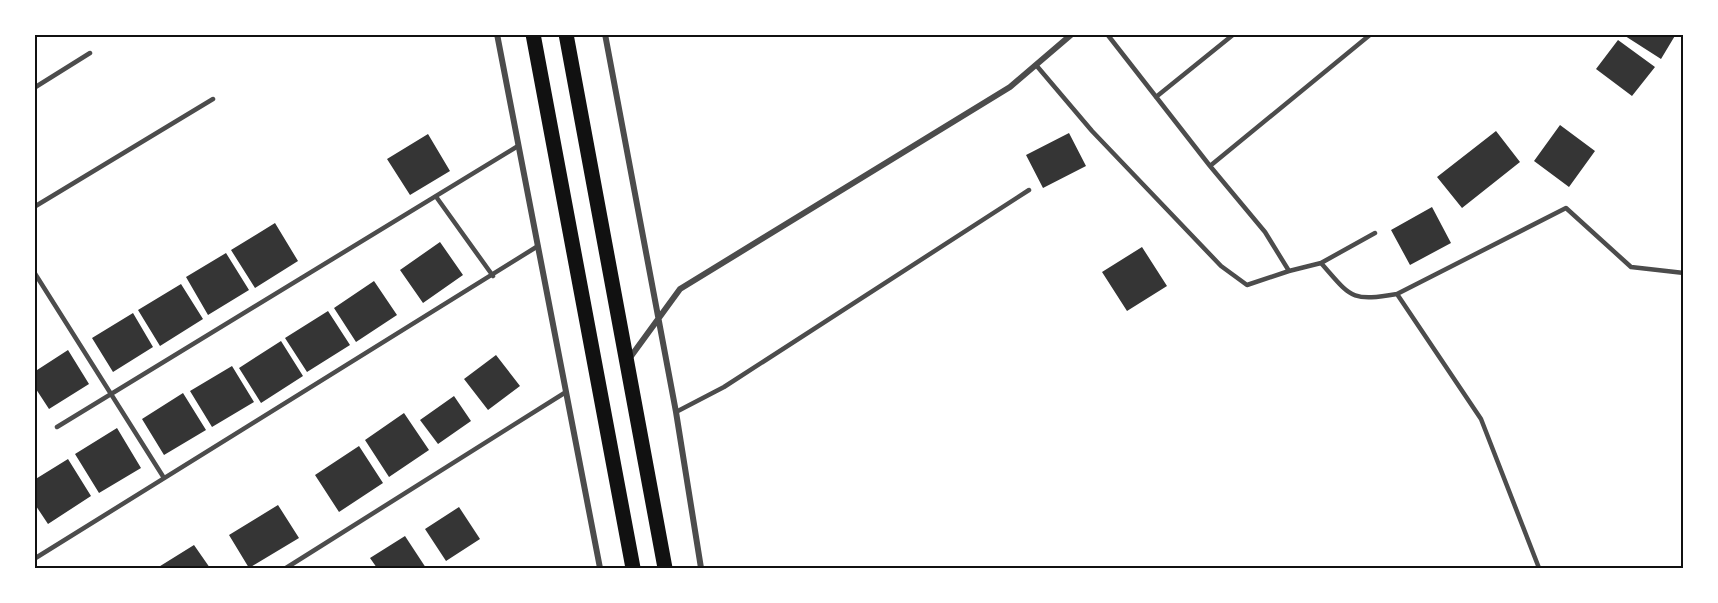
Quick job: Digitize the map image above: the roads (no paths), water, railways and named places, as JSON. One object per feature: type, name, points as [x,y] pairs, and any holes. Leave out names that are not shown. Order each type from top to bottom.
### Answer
[{"type":"main road","points":[[533,34],[633,568]]},
{"type":"main road","points":[[566,34],[665,568]]},
{"type":"street","points":[[497,34],[600,568]]},
{"type":"street","points":[[605,34],[675,412],[701,568]]},
{"type":"street","points":[[627,362],[680,289],[1010,87],[1072,34]]},
{"type":"lane","points":[[1107,34],[1210,166],[1265,231],[1289,271]]},
{"type":"lane","points":[[1156,97],[1234,34]]},
{"type":"lane","points":[[1210,166],[1370,35]]},
{"type":"lane","points":[[34,88],[90,53]]},
{"type":"lane","points":[[1036,65],[1092,131],[1221,266],[1247,285],[1321,263],[1375,232]]},
{"type":"lane","points":[[34,207],[213,99]]},
{"type":"lane","points":[[57,428],[518,146]]},
{"type":"lane","points":[[675,412],[724,387],[1029,190]]},
{"type":"lane","points":[[436,198],[492,276]]},
{"type":"lane","points":[[1321,263],[1348,294],[1366,299],[1397,294],[1566,208],[1631,267],[1683,273]]},
{"type":"lane","points":[[34,559],[538,246]]},
{"type":"lane","points":[[34,272],[164,478]]},
{"type":"lane","points":[[1397,294],[1481,419],[1539,568]]},
{"type":"lane","points":[[286,568],[566,392]]}]
